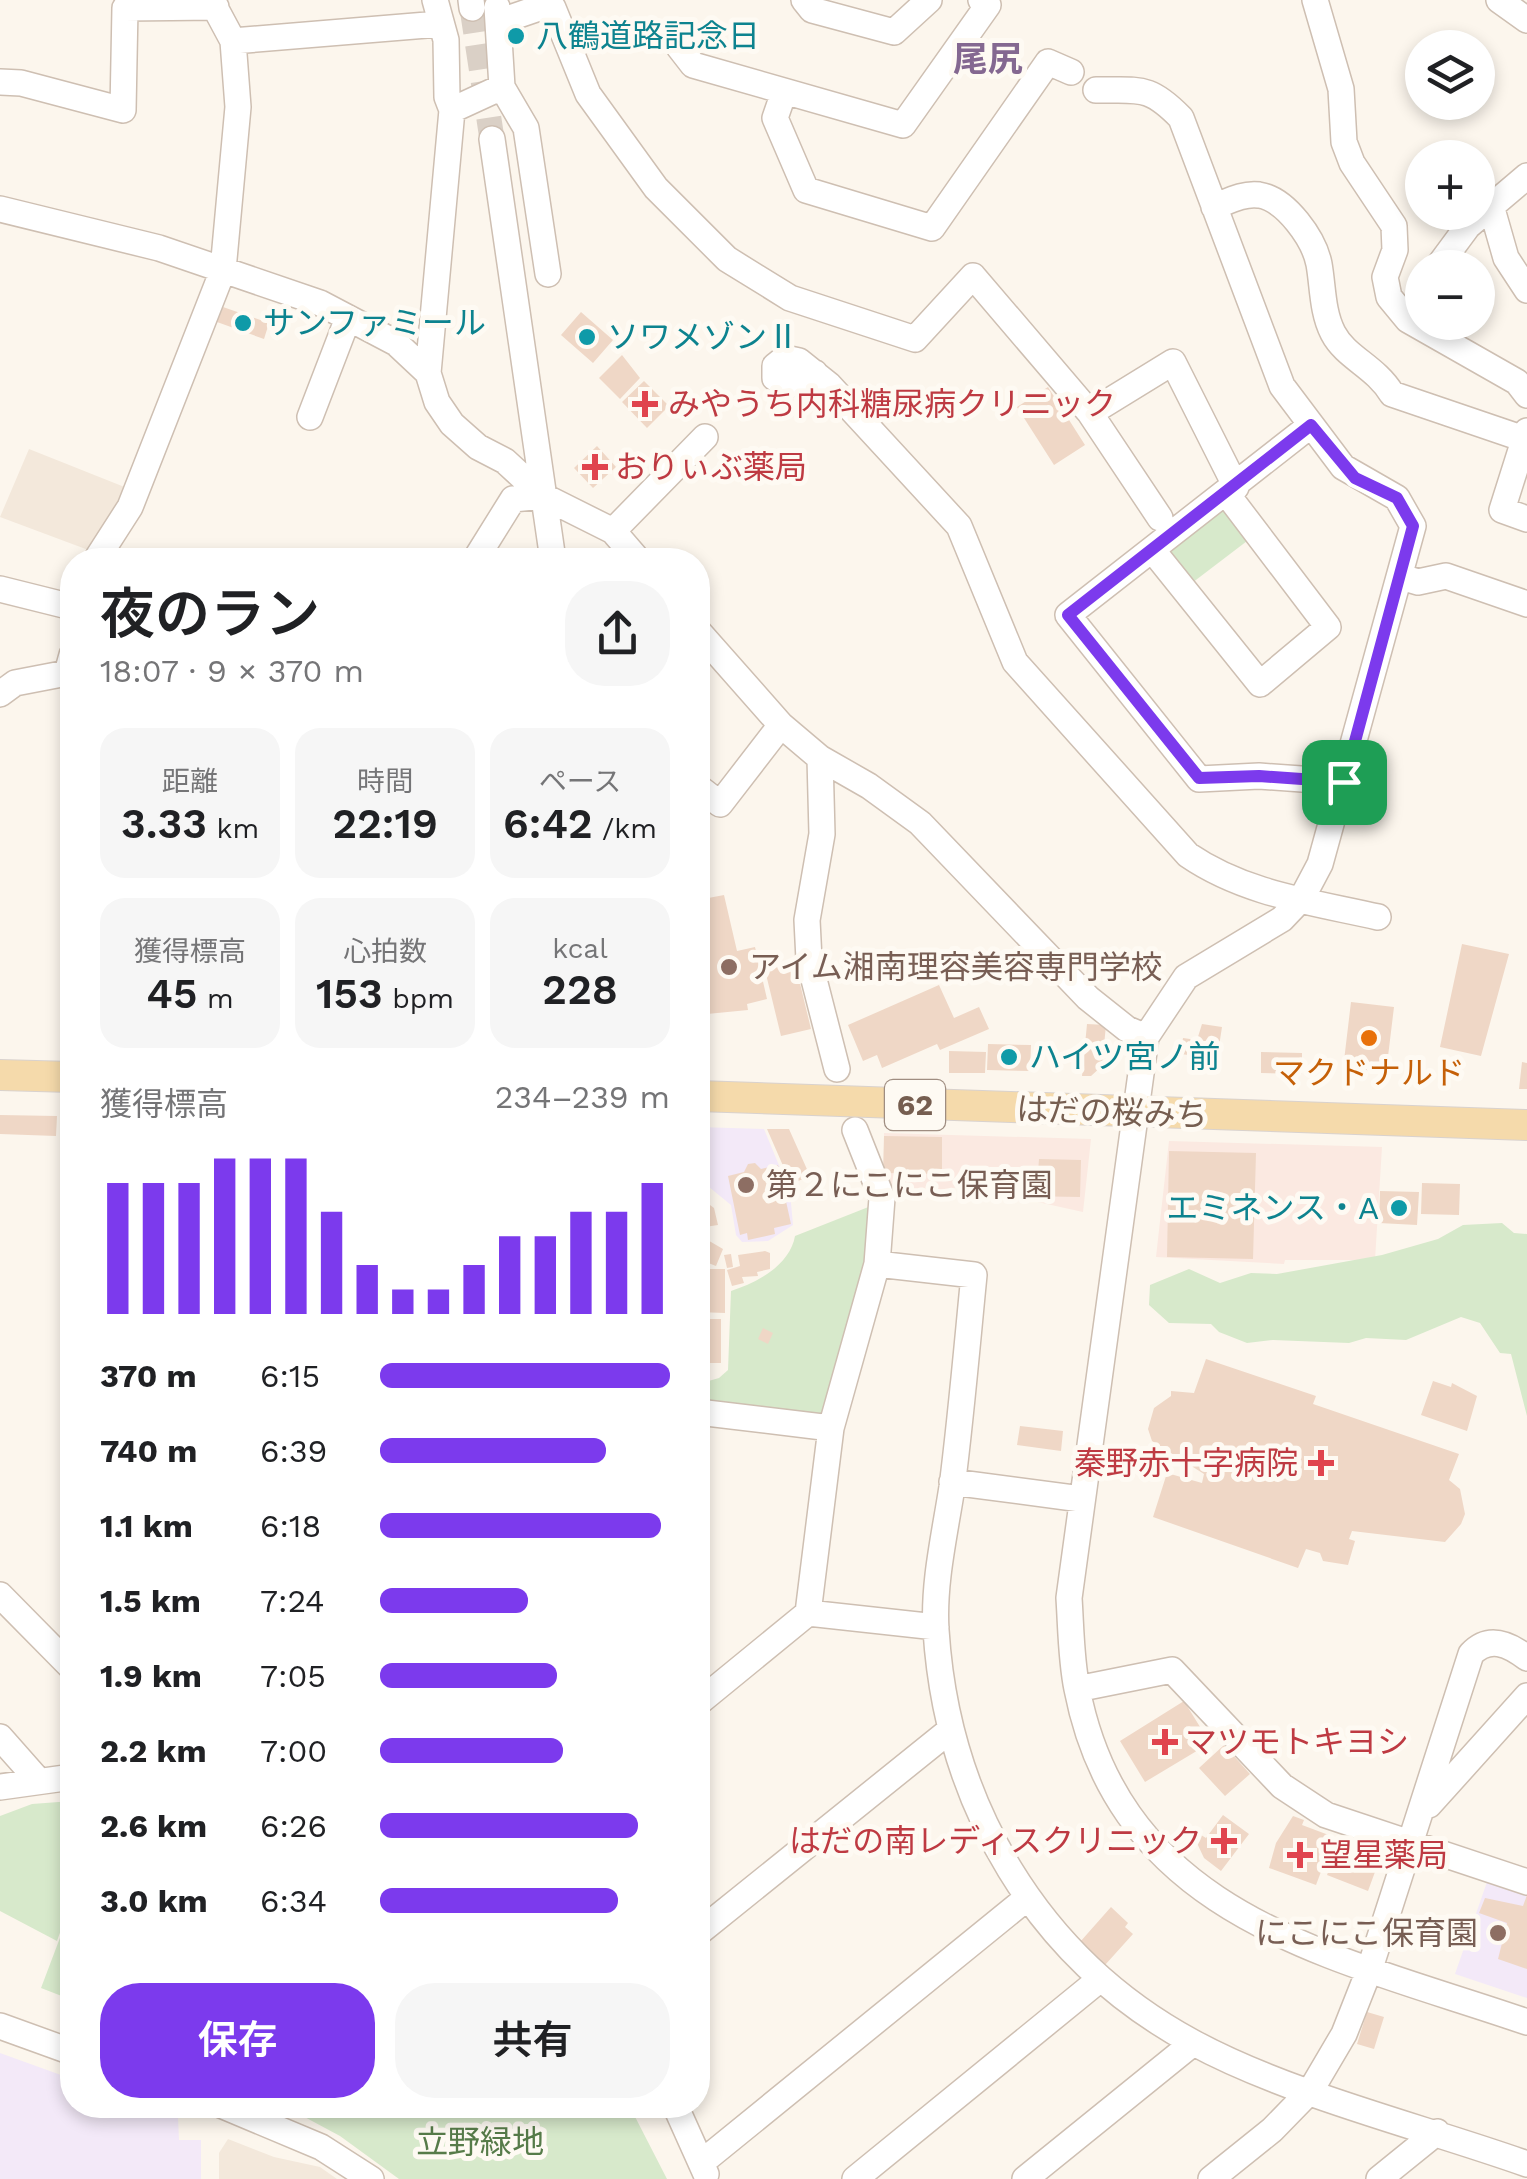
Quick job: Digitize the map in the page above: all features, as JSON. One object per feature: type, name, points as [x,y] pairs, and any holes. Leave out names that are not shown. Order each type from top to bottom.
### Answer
[{"type":"main road","points":[[0,1074],[60,1076]]},
{"type":"main road","name":"はだの桜みち","points":[[710,1096],[1527,1125]]},
{"type":"street","points":[[804,0],[812,10],[894,32],[929,0]]},
{"type":"street","points":[[679,46],[694,65],[902,125],[988,5],[980,0]]},
{"type":"street","points":[[1314,0],[1341,89],[1344,142],[1352,163],[1394,226],[1394,250],[1384,277],[1388,296],[1408,320],[1517,382],[1527,395]]},
{"type":"street","points":[[1499,0],[1527,20]]},
{"type":"street","points":[[0,82],[22,83],[124,110],[125,8],[214,3],[233,41],[238,107],[223,270],[130,507],[104,548]]},
{"type":"street","points":[[548,274],[526,128],[502,87],[484,9],[553,8],[588,94],[656,188],[727,260],[790,298],[915,339],[972,276],[1090,413],[1160,518]]},
{"type":"street","points":[[233,41],[437,12],[446,40],[447,97],[452,110],[428,373],[438,402],[452,424],[478,446],[504,461],[543,496],[612,531],[627,548]]},
{"type":"street","points":[[784,92],[776,118],[806,190],[932,228],[1048,62],[1071,72]]},
{"type":"street","points":[[1096,90],[1126,86],[1160,96],[1181,118],[1264,348],[1282,386],[1355,478],[1389,493],[1403,505],[1413,526],[1320,864],[1302,898],[1254,939],[1186,977],[1146,1037],[1132,1114],[1069,1598],[1077,1689],[1098,1759],[1130,1818],[1161,1854],[1215,1901],[1286,1941],[1527,2022]]},
{"type":"street","points":[[452,110],[502,87]]},
{"type":"street","points":[[492,139],[551,548]]},
{"type":"street","points":[[1495,206],[1527,176]]},
{"type":"street","points":[[1214,206],[1245,195],[1264,196],[1290,214],[1309,238],[1333,333],[1353,356],[1378,372],[1392,394],[1526,436],[1502,510],[1527,519]]},
{"type":"street","points":[[0,209],[62,221],[320,303],[396,343],[428,373]]},
{"type":"street","points":[[1495,220],[1506,258],[1527,290]]},
{"type":"street","points":[[310,417],[348,318]]},
{"type":"street","points":[[1090,413],[1173,362],[1231,490],[1328,626],[1260,684],[1154,552]]},
{"type":"street","points":[[815,373],[959,526],[1015,662],[1188,855],[1217,875],[1257,891],[1378,917]]},
{"type":"street","points":[[1311,425],[1154,552],[1068,615],[1199,778],[1259,776],[1344,782]]},
{"type":"street","points":[[612,531],[699,453]]},
{"type":"street","points":[[483,548],[514,500],[543,496]]},
{"type":"street","points":[[1401,577],[1418,582],[1446,576],[1527,604]]},
{"type":"street","points":[[0,589],[60,604]]},
{"type":"street","points":[[710,645],[781,725],[820,758],[869,786],[920,823],[1098,1007],[1146,1037]]},
{"type":"street","points":[[0,694],[15,684],[60,674]]},
{"type":"street","points":[[710,796],[720,804],[781,725]]},
{"type":"street","points":[[820,758],[822,834],[808,920],[810,960],[837,1069]]},
{"type":"street","points":[[710,1694],[808,1613],[831,1428],[878,1264],[882,1198],[855,1130]]},
{"type":"street","points":[[878,1264],[974,1276],[936,1627],[949,1731],[988,1836],[1027,1898],[1099,1980],[1193,2043],[1311,2090],[1527,2164]]},
{"type":"street","points":[[710,1413],[831,1428]]},
{"type":"street","points":[[952,1482],[1082,1499]]},
{"type":"street","points":[[0,1595],[60,1656]]},
{"type":"street","points":[[808,1613],[936,1627]]},
{"type":"street","points":[[1468,1626],[1520,1653]]},
{"type":"street","points":[[1211,2179],[1272,2130],[1311,2090],[1344,2034],[1370,1968],[1471,1654],[1491,1642],[1520,1653]]},
{"type":"street","points":[[1077,1689],[1172,1670],[1282,1786],[1326,1815],[1527,1882]]},
{"type":"street","points":[[1420,1816],[1527,1696]]},
{"type":"street","points":[[710,1923],[949,1731]]},
{"type":"street","points":[[0,1737],[38,1780]]},
{"type":"street","points":[[0,1787],[60,1778]]},
{"type":"street","points":[[681,2118],[704,2171],[1027,1898]]},
{"type":"street","points":[[862,2177],[1099,1980]]},
{"type":"street","points":[[0,2026],[60,2048]]},
{"type":"street","points":[[1025,2179],[1193,2043]]},
{"type":"street","points":[[251,2118],[321,2147],[371,2179]]},
{"type":"street","points":[[1379,2179],[1437,2132]]},
{"type":"shaded area","points":[[29,449],[127,488],[93,548],[83,548],[0,517]]},
{"type":"shaded area","name":"第２にこにこ保育園","points":[[710,1127],[764,1129],[790,1192],[793,1225],[768,1241],[742,1242],[736,1235],[731,1205],[710,1188]]},
{"type":"shaded area","points":[[884,1133],[1091,1139],[1083,1212],[964,1186],[895,1199],[884,1181]]},
{"type":"shaded area","points":[[1169,1141],[1382,1147],[1375,1260],[1285,1260],[1284,1264],[1156,1257]]},
{"type":"shaded area","name":"にこにこ保育園","points":[[1488,1879],[1527,1892],[1527,1998],[1455,1974]]},
{"type":"shaded area","points":[[0,2053],[60,2075],[60,2118],[178,2118],[179,2140],[201,2140],[201,2179],[0,2179]]},
{"type":"shaded area","points":[[228,2139],[274,2157],[320,2167],[337,2179],[219,2179],[219,2153]]},
{"type":"green space","points":[[1221,509],[1230,509],[1251,538],[1188,586],[1168,558],[1169,549]]},
{"type":"green space","points":[[876,1204],[871,1261],[826,1413],[820,1418],[710,1404],[710,1381],[728,1370],[731,1291],[771,1271],[787,1256],[795,1236]]},
{"type":"green space","points":[[1502,1223],[1514,1233],[1527,1234],[1527,1416],[1511,1354],[1500,1353],[1480,1323],[1461,1317],[1406,1340],[1247,1343],[1219,1332],[1211,1324],[1169,1323],[1149,1305],[1150,1285],[1189,1269],[1220,1283],[1251,1273],[1277,1274],[1382,1255],[1438,1239],[1463,1225]]},
{"type":"green space","points":[[60,1802],[57,1941],[0,1911],[0,1816],[32,1804]]},
{"type":"green space","points":[[60,1938],[60,1995],[41,1988]]},
{"type":"green space","name":"立野緑地","points":[[306,2118],[636,2118],[667,2179],[399,2179],[340,2136]]},
{"type":"building","name":"サンファミール","points":[[223,307],[269,323],[264,339],[217,322]]},
{"type":"building","name":"ソワメゾンⅡ","points":[[581,312],[613,340],[593,363],[561,335]]},
{"type":"building","points":[[622,355],[640,378],[620,399],[599,378]]},
{"type":"building","name":"みやうち内科糖尿病クリニック","points":[[644,381],[669,406],[647,428],[622,402]]},
{"type":"building","points":[[1048,387],[1085,445],[1054,465],[1017,407]]},
{"type":"building","name":"おりぃぶ薬局","points":[[597,446],[616,467],[593,488],[574,468]]},
{"type":"building","name":"アイム湘南理容美容専門学校","points":[[724,895],[737,951],[755,947],[767,999],[747,1004],[748,1010],[710,1014],[710,898]]},
{"type":"building","points":[[1462,944],[1509,954],[1481,1056],[1440,1047]]},
{"type":"building","points":[[795,963],[811,1029],[781,1036],[765,970]]},
{"type":"building","points":[[939,985],[954,1018],[979,1007],[989,1029],[940,1050],[937,1044],[882,1068],[877,1055],[863,1061],[848,1025]]},
{"type":"building","name":"マクドナルド","points":[[1351,1002],[1394,1007],[1386,1073],[1343,1069]]},
{"type":"building","points":[[1087,1024],[1106,1025],[1102,1066],[1091,1076],[1082,1076]]},
{"type":"building","points":[[1202,1024],[1222,1027],[1217,1059],[1181,1054],[1183,1038],[1197,1040]]},
{"type":"building","name":"ハイツ宮ノ前","points":[[988,1044],[1031,1045],[1030,1071],[987,1070]]},
{"type":"building","points":[[949,1051],[986,1052],[985,1073],[949,1073]]},
{"type":"building","points":[[1261,1052],[1302,1053],[1302,1074],[1261,1073]]},
{"type":"building","points":[[1522,1062],[1527,1063],[1527,1089],[1519,1089]]},
{"type":"building","points":[[0,1115],[57,1116],[56,1136],[0,1134]]},
{"type":"building","points":[[767,1129],[789,1129],[810,1176],[791,1184]]},
{"type":"building","points":[[884,1136],[942,1137],[942,1174],[883,1173]]},
{"type":"building","points":[[1169,1151],[1256,1153],[1253,1259],[1167,1257]]},
{"type":"building","points":[[1039,1159],[1081,1160],[1080,1197],[1022,1196],[1023,1172],[1038,1173]]},
{"type":"building","points":[[755,1163],[761,1169],[778,1165],[791,1224],[774,1228],[775,1234],[748,1240],[747,1233],[740,1235],[728,1176],[744,1172],[748,1164]]},
{"type":"building","points":[[1422,1183],[1460,1184],[1459,1215],[1421,1214]]},
{"type":"building","name":"エミネンス・A","points":[[1380,1191],[1419,1192],[1417,1225],[1379,1223]]},
{"type":"building","points":[[710,1205],[714,1208],[718,1225],[710,1226]]},
{"type":"building","points":[[710,1241],[723,1249],[716,1266],[710,1264]]},
{"type":"building","points":[[770,1253],[770,1269],[757,1272],[758,1276],[742,1277],[744,1283],[732,1286],[727,1270],[740,1266],[738,1255]]},
{"type":"building","points":[[731,1254],[733,1267],[727,1268],[724,1255]]},
{"type":"building","points":[[710,1269],[725,1269],[725,1313],[710,1312]]},
{"type":"building","points":[[710,1319],[721,1319],[721,1363],[710,1363]]},
{"type":"building","points":[[763,1328],[773,1333],[768,1344],[758,1339]]},
{"type":"building","name":"秦野赤十字病院","points":[[1206,1359],[1316,1396],[1313,1404],[1459,1454],[1449,1480],[1460,1489],[1465,1514],[1461,1524],[1445,1542],[1352,1531],[1349,1539],[1355,1541],[1348,1565],[1323,1561],[1320,1553],[1306,1549],[1298,1568],[1153,1517],[1167,1473],[1202,1483],[1204,1474],[1152,1441],[1148,1429],[1154,1408],[1171,1396],[1171,1391],[1194,1393]]},
{"type":"building","points":[[1433,1381],[1451,1387],[1452,1383],[1477,1396],[1467,1431],[1421,1415]]},
{"type":"building","points":[[1020,1426],[1063,1431],[1061,1451],[1017,1445]]},
{"type":"building","name":"マツモトキヨシ","points":[[1184,1701],[1210,1743],[1145,1782],[1120,1741]]},
{"type":"building","points":[[1224,1745],[1250,1774],[1225,1796],[1199,1768]]},
{"type":"building","name":"はだの南レディスクリニック","points":[[1223,1815],[1249,1834],[1221,1871],[1204,1858],[1196,1841],[1201,1835],[1206,1838]]},
{"type":"building","name":"望星薬局","points":[[1293,1816],[1304,1820],[1302,1825],[1334,1837],[1316,1885],[1269,1868],[1276,1843]]},
{"type":"building","points":[[1338,1846],[1379,1861],[1368,1891],[1327,1875]]},
{"type":"building","points":[[1527,1895],[1527,1969],[1498,1959],[1507,1923],[1479,1913],[1485,1898],[1523,1906]]},
{"type":"building","points":[[1111,1907],[1128,1923],[1125,1927],[1133,1934],[1105,1965],[1080,1942]]},
{"type":"building","points":[[1367,2012],[1384,2017],[1374,2049],[1357,2044]]},
{"type":"tunnel","points":[[472,8],[492,139]]},
{"type":"place","name":"八鶴道路記念日","points":[[516,36]]},
{"type":"place","name":"サンファミール","points":[[243,323]]},
{"type":"place","name":"ソワメゾンⅡ","points":[[587,337]]},
{"type":"place","name":"みやうち内科糖尿病クリニック","points":[[645,404]]},
{"type":"place","name":"おりぃぶ薬局","points":[[595,467]]},
{"type":"place","name":"アイム湘南理容美容専門学校","points":[[729,967]]},
{"type":"place","name":"マクドナルド","points":[[1369,1038]]},
{"type":"place","name":"ハイツ宮ノ前","points":[[1009,1057]]},
{"type":"place","name":"第２にこにこ保育園","points":[[746,1185]]},
{"type":"place","name":"エミネンス・A","points":[[1399,1208]]},
{"type":"place","name":"秦野赤十字病院","points":[[1321,1463]]},
{"type":"place","name":"マツモトキヨシ","points":[[1165,1742]]},
{"type":"place","name":"はだの南レディスクリニック","points":[[1224,1841]]},
{"type":"place","name":"望星薬局","points":[[1300,1855]]},
{"type":"place","name":"にこにこ保育園","points":[[1498,1933]]},
{"type":"district","name":"尾尻","points":[[988,59]]},
{"type":"route","points":[[1311,425],[1342,467],[1369,486],[1397,498],[1413,526],[1344,782],[1308,777],[1199,778],[1068,615],[1154,552],[1311,425]]}]
